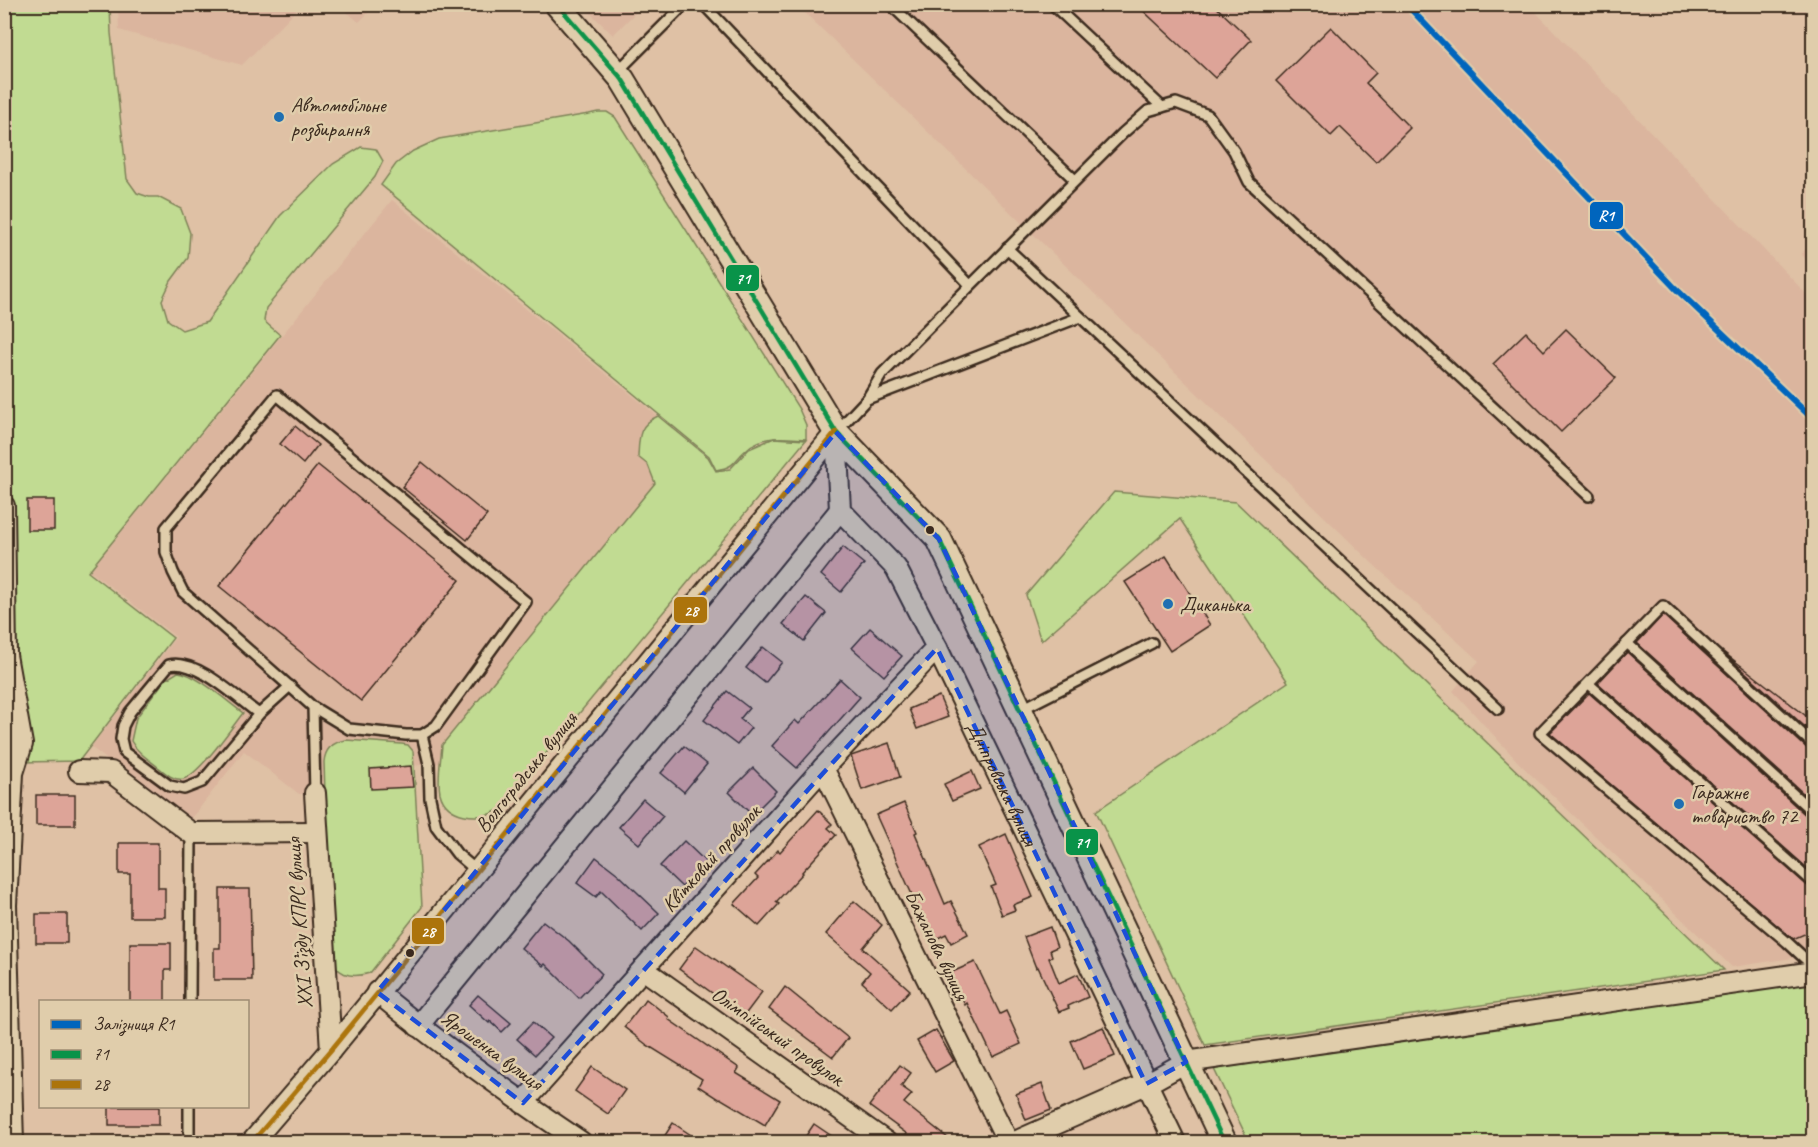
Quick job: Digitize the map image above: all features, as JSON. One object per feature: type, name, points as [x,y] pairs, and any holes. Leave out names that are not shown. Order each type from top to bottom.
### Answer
[{"type":"street","points":[[557,4],[622,79],[836,432],[939,539],[1224,1143]]},
{"type":"street","points":[[418,1026],[840,510],[836,432]]},
{"type":"street","name":"Волгоградська вулиця","points":[[252,1143],[331,1050],[836,432]]},
{"type":"street","points":[[4,507],[5,655],[22,744],[13,773],[5,905],[7,1056],[13,1143]]},
{"type":"street","name":"Дніпровська вулиця","points":[[840,510],[896,568],[937,648],[1175,1143]]},
{"type":"street","name":"Квітковий провулок","points":[[523,1103],[823,768],[937,648]]},
{"type":"street","name":"Бажанова вулиця","points":[[823,768],[1008,1143]]},
{"type":"street","points":[[79,771],[111,772],[191,833],[316,832]]},
{"type":"street","name":"XXI З’їзду КПРС вулиця","points":[[315,793],[331,1050]]},
{"type":"street","name":"Олімпійський провулок","points":[[643,969],[886,1143]]},
{"type":"street","points":[[1015,1143],[1146,1084],[1186,1062],[1814,972]]},
{"type":"street","name":"Ярошенка вулиця","points":[[377,992],[418,1026],[581,1143]]},
{"type":"lane","points":[[617,72],[685,4]]},
{"type":"lane","points":[[703,4],[970,285]]},
{"type":"lane","points":[[890,4],[1075,180]]},
{"type":"lane","points":[[1052,4],[1162,107]]},
{"type":"lane","points":[[836,432],[867,399],[882,374],[1123,132],[1148,111],[1176,103],[1208,115],[1234,151],[1249,182],[1589,496]]},
{"type":"lane","points":[[1007,248],[1498,709]]},
{"type":"lane","points":[[867,399],[1080,317]]},
{"type":"lane","points":[[276,395],[526,602],[436,726],[422,735],[378,734],[349,729],[313,707],[183,592],[165,552],[166,528],[276,395]]},
{"type":"lane","points":[[1814,745],[1663,606],[1540,733],[1814,967]]},
{"type":"lane","points":[[1020,710],[1152,643]]},
{"type":"lane","points":[[1627,643],[1814,813]]},
{"type":"lane","points":[[259,714],[198,669],[175,664],[169,665],[130,712],[123,726],[121,740],[124,752],[170,786],[184,789],[202,782],[259,714],[290,686]]},
{"type":"lane","points":[[1589,684],[1814,884]]},
{"type":"lane","points":[[313,707],[315,793]]},
{"type":"lane","points":[[422,735],[429,764],[430,798],[436,826],[457,854],[477,871]]},
{"type":"lane","points":[[190,1000],[191,833]]},
{"type":"lane","points":[[189,1108],[189,1143]]},
{"type":"highlighted area","points":[[836,432],[939,539],[1186,1062],[1146,1084],[937,648],[523,1103],[377,992]]},
{"type":"shaded area","points":[[118,4],[301,5],[242,65],[119,30]]},
{"type":"shaded area","points":[[338,5],[376,5],[359,22]]},
{"type":"shaded area","points":[[582,5],[643,5],[613,35]]},
{"type":"shaded area","points":[[797,5],[1529,5],[1813,301],[1813,955],[1732,967],[1521,765],[1453,691],[1479,661],[1373,564]]},
{"type":"shaded area","points":[[392,200],[708,457],[462,761],[412,766],[413,787],[299,794],[244,751],[188,823],[91,747],[176,637],[90,571]]},
{"type":"shaded area","points":[[1813,242],[1813,266],[1801,254]]},
{"type":"green space","points":[[4,5],[110,5],[127,179],[137,193],[158,197],[181,209],[190,233],[188,258],[171,281],[162,300],[168,320],[182,330],[207,322],[280,216],[333,164],[361,147],[376,149],[383,161],[375,177],[266,308],[264,321],[280,335],[88,572],[173,638],[79,761],[22,762],[11,655],[5,326]]},
{"type":"green space","points":[[607,112],[615,117],[799,409],[806,425],[806,439],[775,438],[760,441],[753,444],[731,465],[716,470],[709,456],[381,185],[396,164],[413,151],[439,139]]},
{"type":"green space","points":[[658,416],[708,457],[716,471],[730,469],[749,449],[774,438],[806,440],[499,810],[483,816],[456,812],[443,801],[440,793],[442,745],[655,483],[648,465],[638,457],[641,432],[647,423]]},
{"type":"green space","points":[[1114,492],[1236,502],[1724,970],[1205,1045],[1096,811],[1288,682],[1180,519],[1041,641],[1026,595]]},
{"type":"green space","points":[[178,672],[193,677],[243,713],[198,769],[183,779],[173,777],[163,771],[140,752],[131,741],[136,718],[165,680]]},
{"type":"green space","points":[[346,740],[402,744],[408,745],[413,751],[422,907],[370,973],[356,976],[340,971],[330,953],[324,762],[330,747]]},
{"type":"green space","points":[[1813,982],[1813,1142],[1249,1142],[1214,1069]]},
{"type":"building","points":[[1136,4],[1213,4],[1251,40],[1215,78]]},
{"type":"building","points":[[1331,27],[1376,73],[1366,83],[1410,128],[1376,162],[1340,127],[1331,136],[1276,81]]},
{"type":"building","points":[[1566,329],[1616,378],[1561,432],[1493,364],[1526,332],[1544,351]]},
{"type":"building","points":[[295,426],[318,445],[303,464],[280,444]]},
{"type":"building","points":[[422,462],[487,515],[467,540],[402,487]]},
{"type":"building","points":[[318,465],[460,580],[361,701],[219,586]]},
{"type":"building","points":[[27,500],[54,500],[54,530],[27,530]]},
{"type":"building","points":[[843,547],[864,564],[841,592],[821,575]]},
{"type":"building","name":"Диканька","points":[[1166,556],[1210,625],[1170,651],[1125,582]]},
{"type":"building","points":[[806,597],[826,613],[804,641],[783,624]]},
{"type":"building","points":[[1663,615],[1809,750],[1814,752],[1814,803],[1637,643]]},
{"type":"building","points":[[870,628],[902,656],[884,676],[852,648]]},
{"type":"building","points":[[763,647],[782,662],[765,683],[746,668]]},
{"type":"building","points":[[1722,651],[1814,722],[1814,735]]},
{"type":"building","points":[[1627,652],[1809,818],[1814,820],[1814,874],[1598,683]]},
{"type":"building","points":[[840,679],[860,697],[797,768],[772,746],[795,720],[799,724]]},
{"type":"building","points":[[727,691],[749,708],[740,719],[751,728],[737,745],[704,720]]},
{"type":"building","points":[[1589,693],[1814,890],[1814,930],[1793,939],[1550,733]]},
{"type":"building","points":[[939,696],[948,717],[917,729],[909,709]]},
{"type":"building","points":[[889,743],[900,777],[862,790],[851,756]]},
{"type":"building","points":[[684,746],[707,764],[684,792],[661,773]]},
{"type":"building","points":[[411,766],[413,787],[371,789],[370,769]]},
{"type":"building","points":[[753,768],[776,791],[752,815],[729,792]]},
{"type":"building","points":[[972,771],[980,789],[952,801],[944,784]]},
{"type":"building","points":[[36,795],[75,795],[75,825],[36,825]]},
{"type":"building","points":[[643,799],[663,816],[639,844],[619,827]]},
{"type":"building","points":[[904,803],[945,904],[951,901],[968,934],[951,943],[946,934],[936,939],[914,899],[876,815]]},
{"type":"building","points":[[818,810],[832,824],[828,828],[836,835],[776,902],[779,904],[759,926],[734,904],[758,878],[755,875],[778,850],[780,852]]},
{"type":"building","points":[[1006,834],[1033,897],[1013,905],[1015,910],[1002,915],[991,887],[996,885],[979,847]]},
{"type":"building","points":[[684,841],[706,862],[682,887],[660,866]]},
{"type":"building","points":[[119,843],[158,843],[158,888],[165,888],[165,917],[130,917],[130,874],[119,874]]},
{"type":"building","points":[[596,857],[618,874],[659,913],[642,931],[601,891],[596,897],[577,883]]},
{"type":"building","points":[[220,889],[250,889],[252,980],[214,980],[214,948],[220,948]]},
{"type":"building","points":[[854,901],[882,925],[863,948],[910,990],[892,1009],[862,982],[870,972],[826,934]]},
{"type":"building","points":[[36,914],[67,914],[67,943],[36,943]]},
{"type":"building","points":[[543,921],[569,941],[602,974],[579,998],[545,964],[543,966],[521,948]]},
{"type":"building","points":[[1050,927],[1057,947],[1050,950],[1052,956],[1049,958],[1059,983],[1078,974],[1088,997],[1059,1012],[1038,967],[1036,968],[1024,937]]},
{"type":"building","points":[[130,943],[171,943],[171,970],[165,970],[165,1000],[130,1000]]},
{"type":"building","points":[[696,946],[762,992],[744,1016],[679,969]]},
{"type":"building","points":[[975,962],[1000,1014],[1006,1011],[1021,1044],[993,1057],[950,973]]},
{"type":"building","points":[[785,987],[848,1038],[833,1057],[769,1009]]},
{"type":"building","points":[[478,995],[511,1023],[502,1032],[469,1005]]},
{"type":"building","points":[[646,999],[669,1017],[668,1019],[739,1068],[736,1073],[780,1100],[765,1125],[698,1086],[702,1079],[647,1045],[624,1027]]},
{"type":"building","points":[[533,1022],[551,1038],[535,1055],[517,1039]]},
{"type":"building","points":[[1103,1027],[1115,1056],[1083,1069],[1071,1041]]},
{"type":"building","points":[[936,1030],[954,1061],[935,1072],[917,1041]]},
{"type":"building","points":[[900,1065],[911,1073],[901,1086],[912,1094],[904,1103],[954,1143],[912,1143],[905,1137],[907,1134],[869,1106]]},
{"type":"building","points":[[592,1067],[625,1090],[608,1114],[575,1091]]},
{"type":"building","points":[[1042,1084],[1051,1110],[1026,1120],[1016,1094]]},
{"type":"building","points":[[109,1108],[159,1108],[159,1125],[109,1125]]},
{"type":"building","points":[[673,1123],[703,1143],[660,1143]]},
{"type":"building","points":[[814,1124],[842,1143],[801,1143]]},
{"type":"rail line","name":"R1","points":[[1406,4],[1675,288],[1814,420]]},
{"type":"transit line","name":"71","points":[[557,4],[622,79],[836,432],[939,539],[1224,1142]]},
{"type":"transit line","name":"28","points":[[252,1142],[331,1050],[836,432]]},
{"type":"place","name":"Автомобільне розбирання","points":[[279,117]]},
{"type":"place","name":"Диканька","points":[[1168,604]]},
{"type":"place","name":"Гаражне товариство 72","points":[[1679,804]]}]
